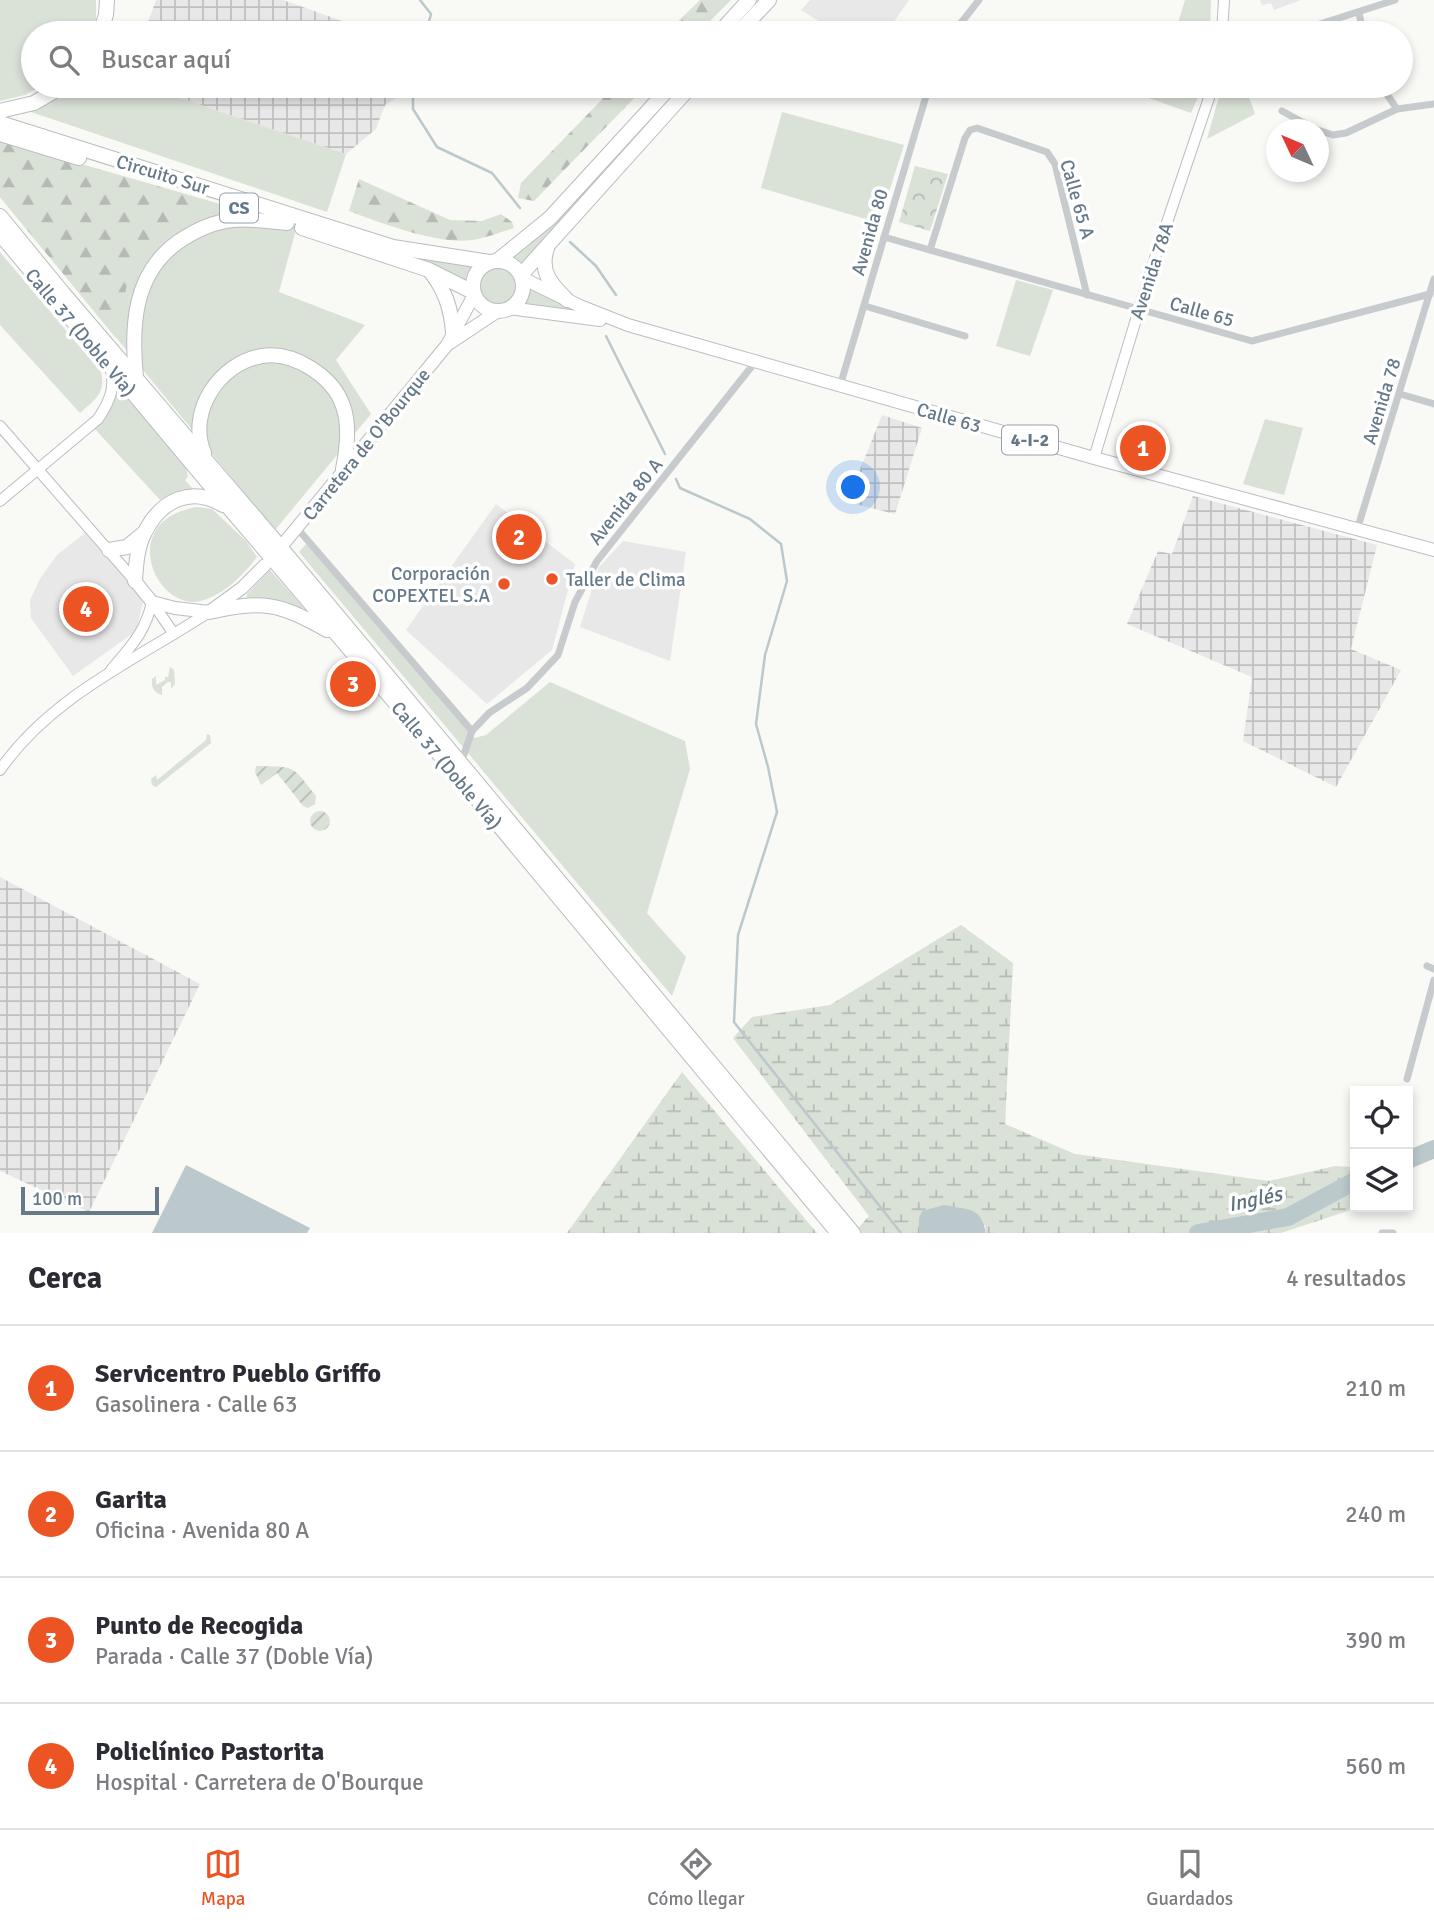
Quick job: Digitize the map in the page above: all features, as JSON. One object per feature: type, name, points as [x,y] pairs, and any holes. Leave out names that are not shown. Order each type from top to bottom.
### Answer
[{"type":"highway","points":[[104,21],[107,0]]},
{"type":"highway","points":[[730,21],[749,0]]},
{"type":"highway","points":[[749,21],[769,0]]},
{"type":"highway","points":[[0,111],[34,103],[42,98]]},
{"type":"highway","points":[[474,294],[472,285],[477,271],[523,241],[561,206],[660,98]]},
{"type":"highway","points":[[504,310],[520,299],[521,276],[680,98]]},
{"type":"highway","name":"Circuito Sur","points":[[0,123],[393,247],[493,261]]},
{"type":"highway","name":"Circuito Sur","points":[[0,134],[429,270],[474,294]]},
{"type":"highway","name":"Calle 37 (Doble Vía)","points":[[0,216],[461,764],[846,1231]]},
{"type":"highway","points":[[136,378],[133,350],[138,299],[147,276],[159,257],[194,231],[232,220],[287,223]]},
{"type":"highway","name":"Calle 37 (Doble Vía)","points":[[0,234],[336,635],[846,1231]]},
{"type":"highway","points":[[435,255],[482,254],[523,241]]},
{"type":"highway","points":[[549,244],[544,267],[547,278],[567,300]]},
{"type":"highway","name":"CS","points":[[493,261],[511,264],[521,276]]},
{"type":"highway","points":[[429,270],[449,304],[450,339]]},
{"type":"highway","name":"CS","points":[[474,294],[484,307],[504,310]]},
{"type":"highway","points":[[209,463],[199,438],[203,404],[218,381],[229,371],[246,361],[263,356],[282,357],[299,362],[317,372],[337,395],[343,406],[346,423],[347,451],[343,469]]},
{"type":"highway","points":[[109,550],[127,547],[144,533],[160,512],[181,497],[209,497],[230,509]]},
{"type":"highway","points":[[135,581],[137,556],[144,533]]},
{"type":"highway","points":[[209,612],[241,604],[275,606],[291,610],[336,635]]},
{"type":"main road","name":"Calle 63","points":[[521,276],[567,300],[628,325]]},
{"type":"main road","name":"Carretera de O'Bourque","points":[[285,542],[450,339],[474,294]]},
{"type":"main road","name":"Calle 63","points":[[504,310],[576,316],[628,325],[1094,458],[1434,549]]},
{"type":"main road","name":"Carretera de O'Bourque","points":[[450,339],[504,310]]},
{"type":"main road","points":[[135,581],[152,602],[209,612],[242,588],[265,565]]},
{"type":"street","points":[[962,21],[979,0]]},
{"type":"street","points":[[1223,21],[1224,0]]},
{"type":"street","points":[[1332,21],[1395,0]]},
{"type":"street","points":[[1359,13],[1361,21]]},
{"type":"street","name":"Avenida 80","points":[[840,386],[925,98]]},
{"type":"street","name":"Avenida 78A","points":[[1094,458],[1139,309],[1209,98]]},
{"type":"street","points":[[1389,98],[1397,109]]},
{"type":"street","points":[[1329,134],[1346,133],[1397,109],[1434,104]]},
{"type":"street","points":[[1282,110],[1298,119]]},
{"type":"street","name":"Calle 65 A","points":[[930,250],[965,138],[970,130],[977,128],[1047,152],[1055,164],[1087,295]]},
{"type":"street","name":"Calle 65","points":[[884,237],[1252,341],[1430,294]]},
{"type":"street","name":"Avenida 78","points":[[1356,530],[1434,279]]},
{"type":"street","points":[[865,306],[965,336]]},
{"type":"street","name":"Avenida 80 A","points":[[461,764],[472,731],[489,713],[527,688],[558,655],[575,602],[597,561],[756,361]]},
{"type":"street","points":[[0,501],[98,419],[113,389],[110,366]]},
{"type":"street","points":[[1400,394],[1434,404]]},
{"type":"street","points":[[0,426],[135,581]]},
{"type":"street","points":[[297,528],[472,731]]},
{"type":"street","points":[[152,602],[174,634]]},
{"type":"street","points":[[104,677],[140,636],[148,620],[152,602]]},
{"type":"street","points":[[0,770],[15,748],[44,718],[209,612]]},
{"type":"street","points":[[1407,1079],[1434,980]]},
{"type":"street","points":[[1382,1233],[1393,1233]]},
{"type":"shaded area","points":[[156,0],[283,0],[342,21],[148,21]]},
{"type":"shaded area","points":[[810,0],[909,0],[894,21],[819,21],[801,10]]},
{"type":"shaded area","points":[[1260,0],[1301,0],[1274,10],[1271,3],[1262,5]]},
{"type":"shaded area","points":[[180,98],[395,98],[385,105],[376,129],[346,154]]},
{"type":"shaded area","points":[[882,415],[922,428],[895,514],[847,502]]},
{"type":"shaded area","points":[[1193,496],[1377,545],[1351,649],[1401,670],[1336,787],[1243,741],[1252,677],[1127,624],[1158,551],[1172,554]]},
{"type":"shaded area","name":"Corporación COPEXTEL S.A","points":[[496,504],[575,564],[552,650],[487,704],[406,630]]},
{"type":"shaded area","points":[[85,533],[144,598],[136,631],[73,676],[31,618],[30,600],[40,579],[57,555]]},
{"type":"shaded area","points":[[623,541],[686,552],[670,661],[580,627],[599,567]]},
{"type":"shaded area","points":[[0,877],[200,984],[89,1212],[0,1171]]},
{"type":"shaded area","points":[[186,1165],[310,1228],[307,1233],[152,1233]]},
{"type":"shaded area","points":[[944,1205],[967,1209],[977,1214],[986,1233],[919,1233],[922,1211]]},
{"type":"green space","points":[[0,0],[96,0],[96,21],[21,21],[21,96],[0,101]]},
{"type":"green space","points":[[700,0],[731,0],[710,21],[678,21]]},
{"type":"green space","points":[[1185,0],[1211,0],[1210,21],[1179,21]]},
{"type":"green space","points":[[53,98],[180,98],[346,154],[327,212],[31,112]]},
{"type":"green space","points":[[603,98],[634,98],[534,201],[518,198],[521,183]]},
{"type":"green space","points":[[1149,98],[1197,98],[1191,113]]},
{"type":"green space","points":[[1219,98],[1249,98],[1255,114],[1207,139]]},
{"type":"green space","points":[[782,112],[904,145],[879,223],[761,188]]},
{"type":"green space","points":[[0,141],[297,226],[279,292],[365,325],[336,360],[371,414],[275,530],[0,197]]},
{"type":"green space","points":[[1,141],[192,196],[187,218],[141,250],[128,280],[115,337],[0,197]]},
{"type":"green space","points":[[915,166],[948,174],[930,231],[899,222]]},
{"type":"green space","points":[[359,179],[450,220],[482,221],[501,214],[512,222],[514,228],[477,239],[459,241],[393,227],[349,211]]},
{"type":"green space","points":[[584,188],[587,192],[526,266],[510,256]]},
{"type":"green space","points":[[0,252],[101,372],[101,391],[80,413],[0,325]]},
{"type":"green space","points":[[409,258],[473,265],[465,285]]},
{"type":"green space","points":[[497,267],[510,273],[516,286],[510,299],[497,305],[484,299],[478,286],[484,273]]},
{"type":"green space","points":[[1016,280],[1053,290],[1030,356],[996,346]]},
{"type":"green space","points":[[531,286],[575,310],[525,305]]},
{"type":"green space","points":[[115,395],[125,395],[185,462],[188,477],[185,480],[193,489],[184,489],[160,500],[94,428]]},
{"type":"green space","points":[[1265,419],[1303,428],[1284,495],[1243,484]]},
{"type":"green space","points":[[197,507],[212,509],[247,542],[257,557],[229,587],[207,599],[189,602],[173,595],[160,583],[152,566],[150,548],[156,530],[171,516]]},
{"type":"green space","points":[[307,543],[474,738],[486,735],[550,682],[685,741],[690,769],[647,913],[686,957],[672,996],[299,552]]},
{"type":"green space","points":[[270,570],[303,610],[246,601],[247,594]]},
{"type":"green space","points":[[170,667],[174,670],[175,684],[171,689],[171,682],[168,682],[162,687],[162,695],[159,694],[152,685],[152,679],[156,676],[156,685],[165,680]]},
{"type":"green space","points":[[207,734],[210,735],[211,743],[156,787],[152,785],[151,779],[156,775],[157,780],[206,740]]},
{"type":"green space","points":[[256,766],[292,769],[316,796],[315,804],[308,808],[303,806],[277,773],[261,785],[255,772]]},
{"type":"green space","points":[[320,811],[327,814],[330,821],[327,828],[320,831],[313,828],[310,821],[313,814]]},
{"type":"green space","points":[[961,925],[1013,963],[1005,1124],[1075,1154],[1269,1181],[1335,1166],[1350,1167],[1350,1210],[1281,1233],[986,1233],[985,1225],[919,1218],[919,1233],[854,1233],[869,1216],[733,1038],[752,1017],[830,1005]]},
{"type":"green space","points":[[682,1072],[817,1233],[567,1233]]},
{"type":"waterway","points":[[420,0],[431,14],[429,21]]},
{"type":"waterway","points":[[413,98],[413,109],[437,147],[492,173],[520,208]]},
{"type":"waterway","points":[[570,242],[596,266],[616,295]]},
{"type":"waterway","points":[[606,336],[665,454]]},
{"type":"waterway","points":[[676,479],[680,488],[750,519],[781,544],[787,581],[765,655],[756,724],[777,812],[738,935],[734,1022],[901,1233]]},
{"type":"waterway","name":"Inglés","points":[[1413,1158],[1434,1149]]},
{"type":"waterway","name":"Inglés","points":[[1198,1233],[1288,1217],[1350,1184]]},
{"type":"place","name":"Servicentro Pueblo Griffo","points":[[1143,448]]},
{"type":"place","name":"Garita","points":[[519,537]]},
{"type":"place","name":"Taller de Clima","points":[[552,579]]},
{"type":"place","name":"Corporación COPEXTEL S.A","points":[[504,584]]},
{"type":"place","name":"Policlínico Pastorita","points":[[86,609]]},
{"type":"place","name":"Punto de Recogida","points":[[353,684]]}]
